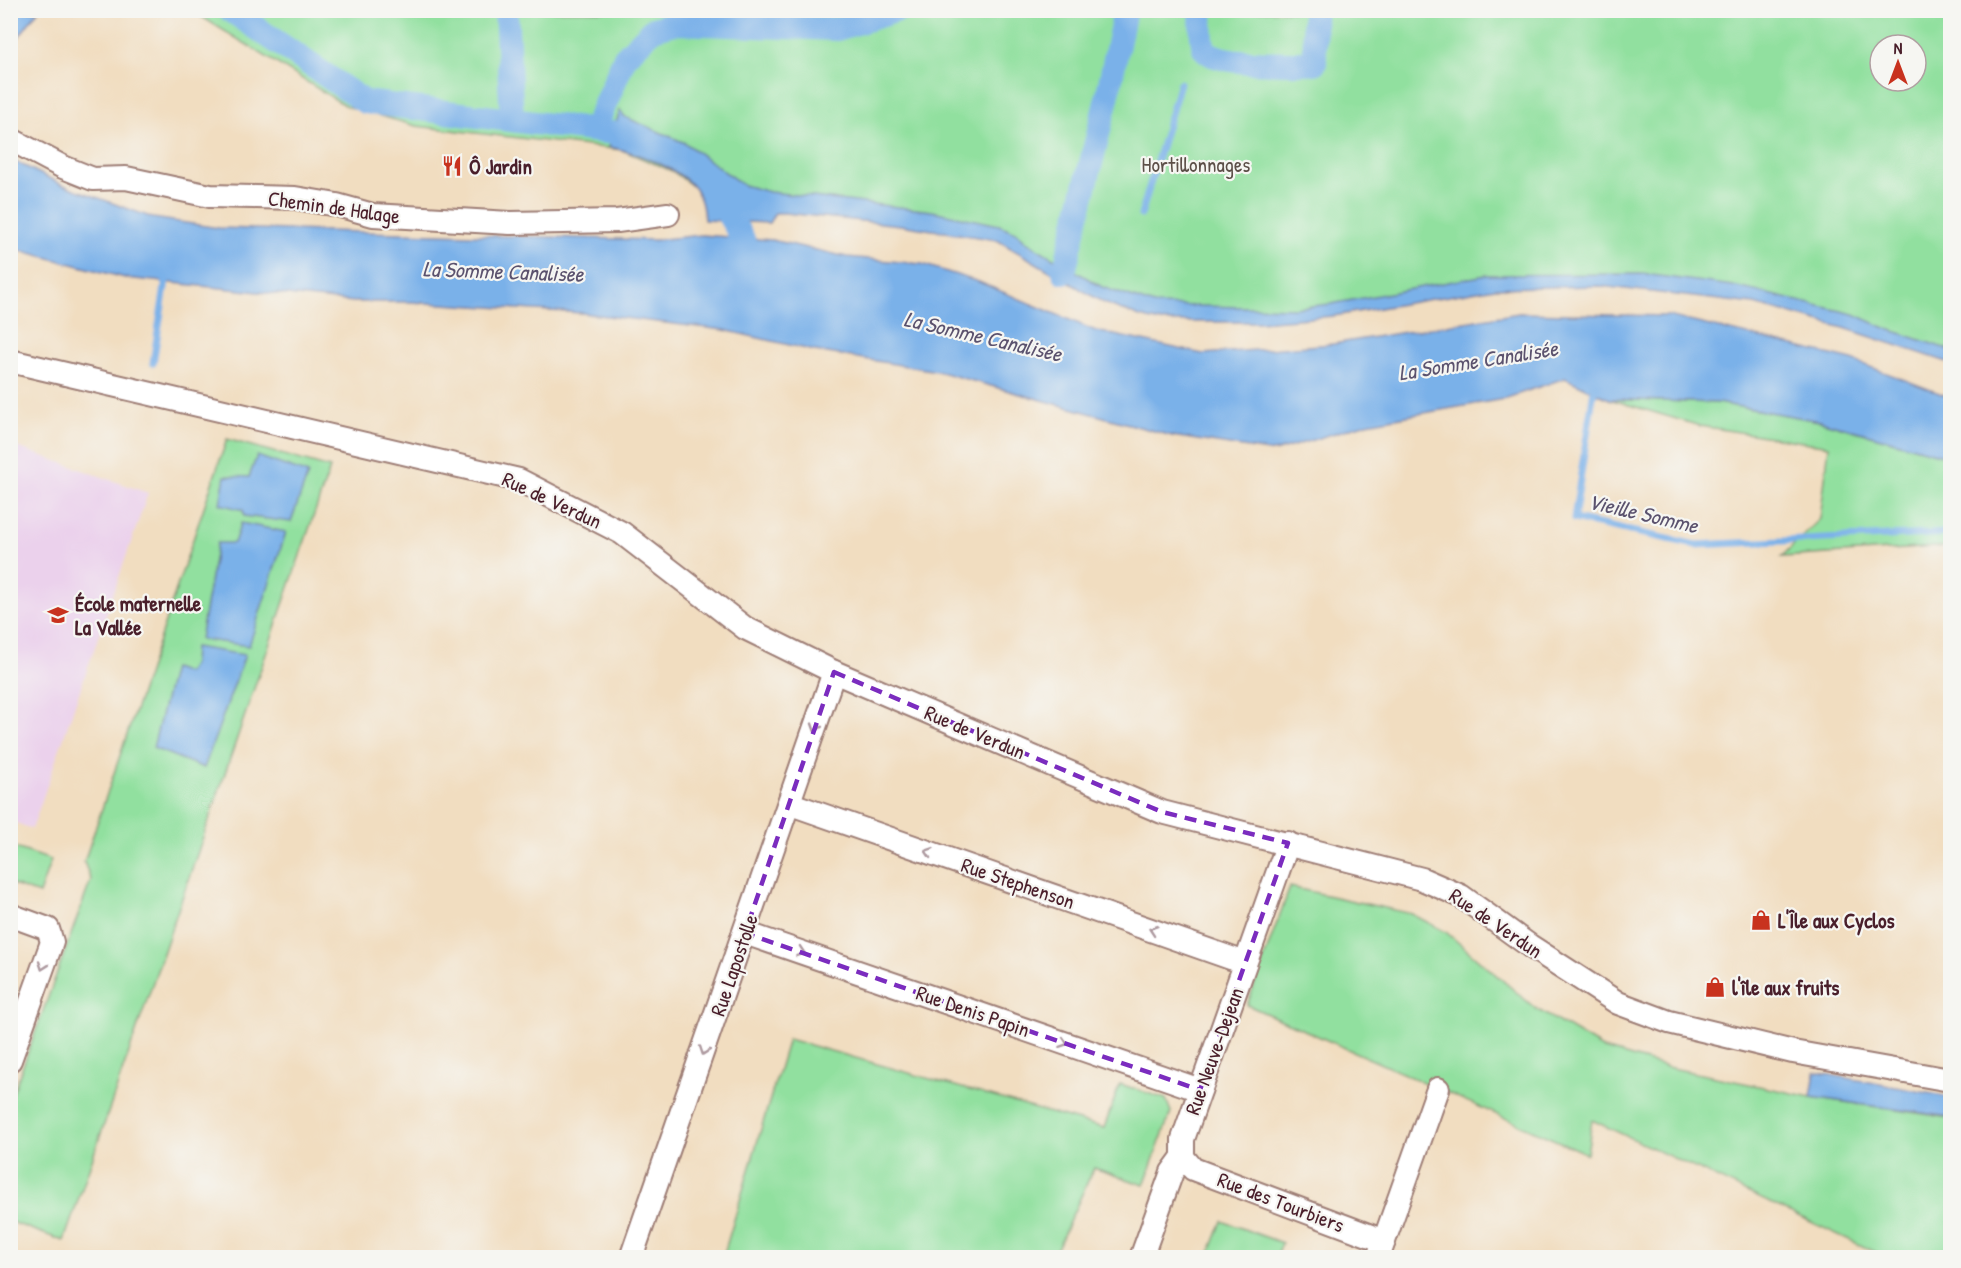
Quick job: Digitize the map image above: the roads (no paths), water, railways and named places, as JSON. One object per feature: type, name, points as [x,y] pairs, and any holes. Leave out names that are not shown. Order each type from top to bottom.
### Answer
[{"type":"street","name":"Chemin de Halage","points":[[10,139],[63,167],[93,179],[126,178],[210,196],[295,198],[337,205],[373,215],[510,223],[617,221],[668,214]]},
{"type":"street","name":"Rue de Verdun","points":[[10,361],[519,480],[622,533],[746,628],[834,672],[1162,812],[1402,872],[1461,896],[1530,946],[1618,1003],[1669,1022],[1793,1052],[1950,1080]]},
{"type":"street","name":"Rue Lapostolle","points":[[631,1257],[791,804],[834,672]]},
{"type":"street","name":"Rue Stephenson","points":[[791,804],[1245,963]]},
{"type":"street","name":"Rue Neuve-Dejean","points":[[1141,1257],[1172,1172],[1183,1157],[1183,1139],[1288,843]]},
{"type":"street","points":[[10,915],[48,929],[52,942],[10,1060]]},
{"type":"street","name":"Rue Denis Papin","points":[[745,933],[1200,1090]]},
{"type":"street","points":[[1381,1249],[1438,1089]]},
{"type":"street","name":"Rue des Tourbiers","points":[[1183,1157],[1193,1169],[1381,1249]]},
{"type":"water","points":[[10,11],[38,11],[11,47]]},
{"type":"water","points":[[620,110],[625,117],[685,143],[743,185],[770,192],[932,211],[999,225],[1016,232],[1028,243],[1102,287],[1154,305],[1294,308],[1331,304],[1486,275],[1644,274],[1733,286],[1854,314],[1885,328],[1950,350],[1950,363],[1844,328],[1754,304],[1600,286],[1495,288],[1334,316],[1259,322],[1161,322],[1140,317],[1104,303],[997,240],[900,225],[785,213],[775,213],[769,223],[704,220],[699,196],[687,180],[667,167],[609,147]]},
{"type":"water","name":"La Somme Canalisée","points":[[10,159],[61,184],[153,218],[219,228],[655,240],[701,235],[772,240],[847,257],[922,264],[979,282],[1096,331],[1203,354],[1333,344],[1519,313],[1668,316],[1852,360],[1950,397],[1950,457],[1820,421],[1718,403],[1609,399],[1565,378],[1504,399],[1367,423],[1274,452],[1172,436],[937,371],[815,351],[724,330],[582,313],[411,302],[354,302],[125,278],[11,248]]},
{"type":"water","points":[[257,456],[308,474],[291,522],[244,516],[243,510],[220,504],[225,476],[249,477]]},
{"type":"water","points":[[241,523],[286,532],[249,646],[200,639],[217,543],[234,543]]},
{"type":"water","points":[[194,647],[245,655],[204,768],[153,748],[173,668],[187,673],[193,664]]},
{"type":"water","points":[[1815,1072],[1950,1097],[1950,1117],[1811,1097]]},
{"type":"waterway","points":[[230,10],[365,102],[639,136],[644,139]]},
{"type":"waterway","points":[[506,10],[512,119]]},
{"type":"waterway","points":[[594,130],[625,57],[653,29],[675,23],[837,29],[898,10]]},
{"type":"waterway","points":[[1064,272],[1107,98],[1125,10]]},
{"type":"waterway","points":[[1201,10],[1203,44],[1211,54],[1238,61],[1315,63],[1314,10]]},
{"type":"waterway","points":[[1141,215],[1180,83]]},
{"type":"waterway","points":[[716,194],[743,239],[746,269]]},
{"type":"waterway","points":[[153,363],[167,274]]},
{"type":"waterway","name":"Vieille Somme","points":[[1595,383],[1574,519],[1696,545],[1950,533]]},
{"type":"place","name":"Ô Jardin","points":[[452,166]]},
{"type":"place","name":"École maternelle La Vallée","points":[[58,615]]},
{"type":"place","name":"L'Île aux Cyclos","points":[[1761,920]]},
{"type":"place","name":"l'île aux fruits","points":[[1715,987]]},
{"type":"park label","name":"Hortillonnages","points":[[1196,164]]}]
